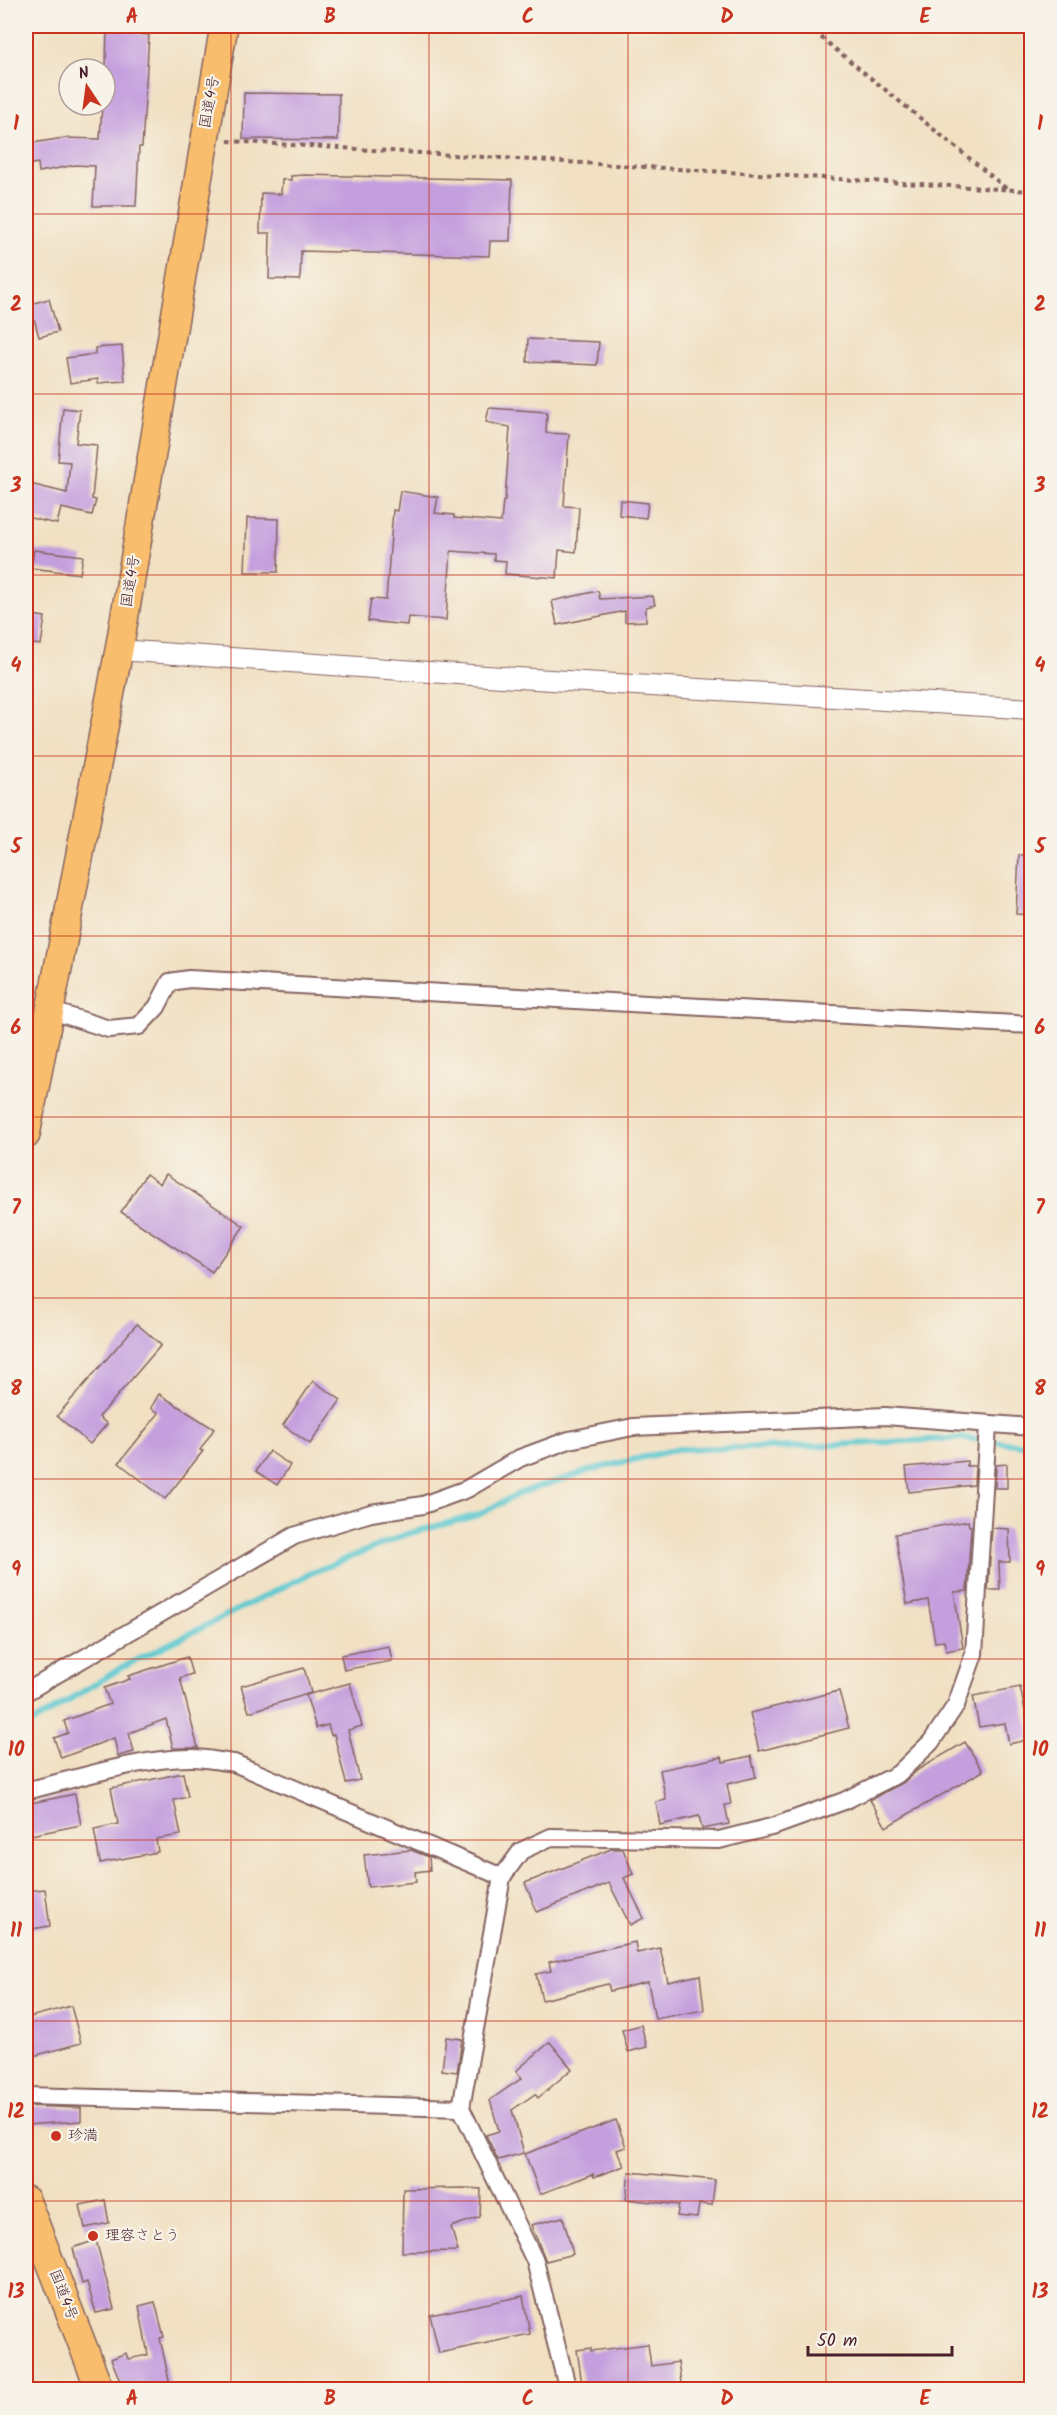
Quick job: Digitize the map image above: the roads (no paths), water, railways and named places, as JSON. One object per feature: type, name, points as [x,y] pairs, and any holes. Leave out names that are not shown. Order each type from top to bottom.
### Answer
[{"type":"highway","name":"国道4号","points":[[26,1135],[119,650],[224,26]]},
{"type":"highway","name":"国道4号","points":[[26,2200],[100,2390]]},
{"type":"street","points":[[119,650],[486,676],[1032,709]]},
{"type":"street","points":[[49,1010],[109,1029],[139,1026],[157,1007],[170,982],[189,979],[1032,1025]]},
{"type":"street","points":[[26,1692],[294,1536],[371,1513],[434,1501],[467,1489],[520,1458],[569,1440],[633,1427],[885,1416],[988,1429],[1032,1427]]},
{"type":"street","points":[[568,2390],[535,2261],[461,2108],[502,1877],[521,1851],[551,1837],[719,1840],[776,1826],[844,1801],[898,1774],[931,1742],[956,1705],[974,1654],[988,1429]]},
{"type":"street","points":[[26,1791],[116,1769],[174,1759],[194,1758],[234,1764],[502,1877]]},
{"type":"street","points":[[26,2096],[461,2108]]},
{"type":"waterway","points":[[26,1727],[121,1668],[311,1573],[407,1534],[478,1515],[520,1493],[591,1470],[678,1449],[799,1447],[964,1438],[1032,1446]]},
{"type":"place","name":"珍満","points":[[56,2136]]},
{"type":"place","name":"理容さとう","points":[[93,2236]]}]
